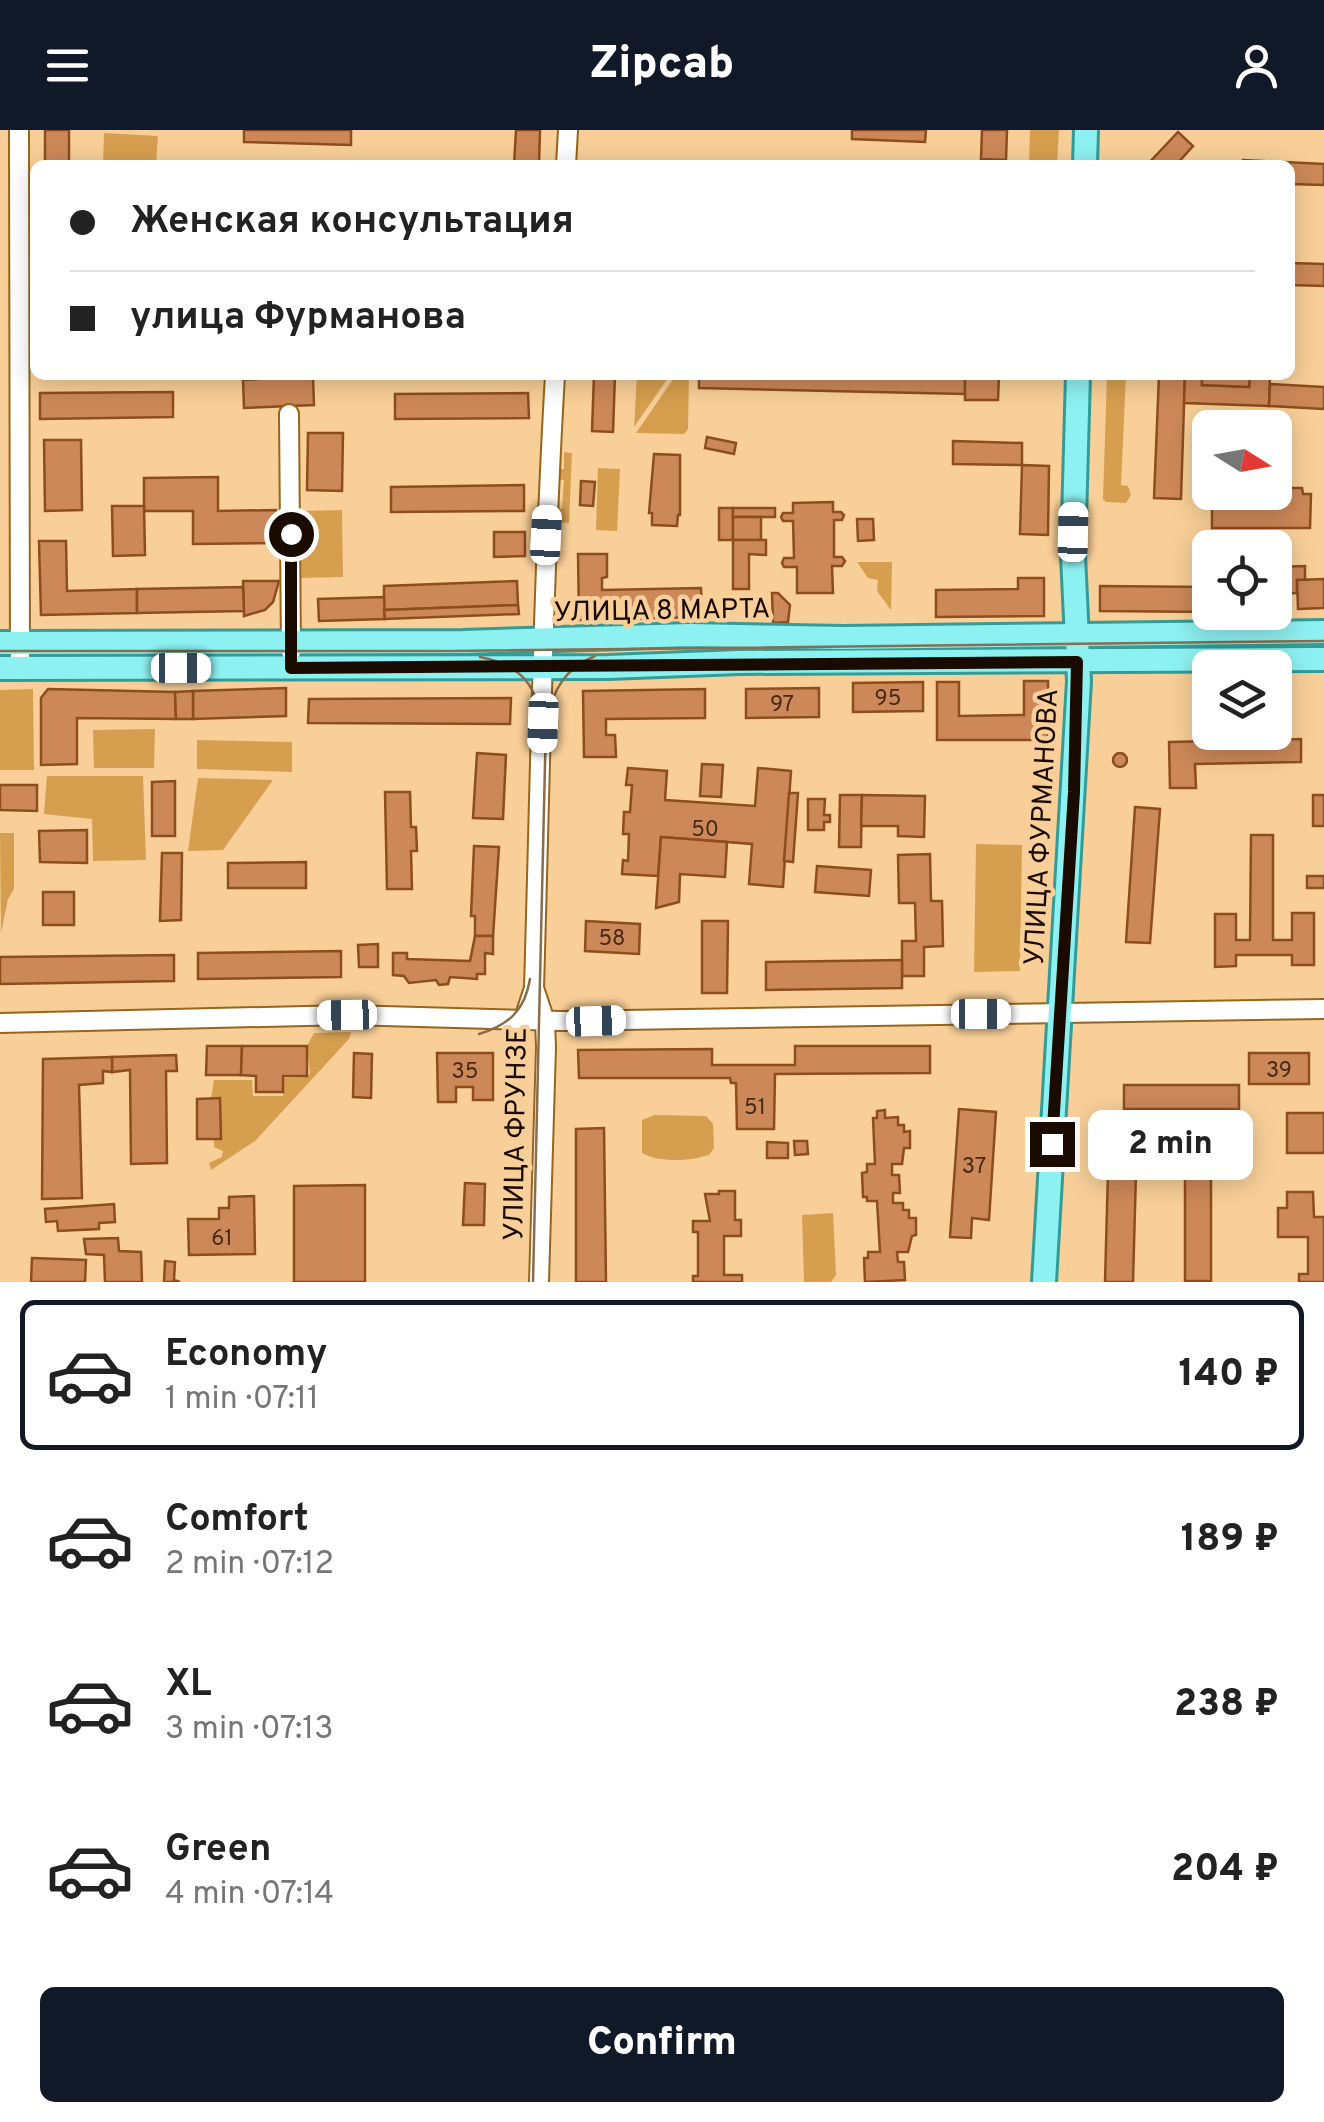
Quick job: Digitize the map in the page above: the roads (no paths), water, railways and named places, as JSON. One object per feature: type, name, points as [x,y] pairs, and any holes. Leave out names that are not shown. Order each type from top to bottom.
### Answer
[{"type":"main road","points":[[1084,160],[1086,130]]},
{"type":"main road","name":"УЛИЦА ФУРМАНОВА","points":[[1044,1282],[1074,792],[1077,662],[1073,556],[1078,380]]},
{"type":"main road","name":"УЛИЦА 8 МАРТА","points":[[10,643],[1324,632]]},
{"type":"main road","name":"УЛИЦА 8 МАРТА","points":[[10,668],[542,668],[738,662],[1324,659]]},
{"type":"street","points":[[10,668],[18,130]]},
{"type":"street","points":[[566,160],[568,130]]},
{"type":"street","name":"УЛИЦА ФРУНЗЕ","points":[[524,1019],[534,988],[542,640],[555,380]]},
{"type":"street","points":[[289,414],[291,668]]},
{"type":"street","name":"УЛИЦА ФРУНЗЕ","points":[[534,988],[545,1021],[539,1282]]},
{"type":"street","points":[[0,1022],[347,1015],[545,1021],[1324,1009]]},
{"type":"tram line","points":[[0,651],[451,651],[1324,641]]},
{"type":"tram line","points":[[533,1282],[546,721],[562,681],[575,667],[595,656]]},
{"type":"tram line","points":[[480,657],[507,666],[525,680],[536,701],[540,729]]},
{"type":"tram line","points":[[479,1034],[514,1015],[530,979]]}]
